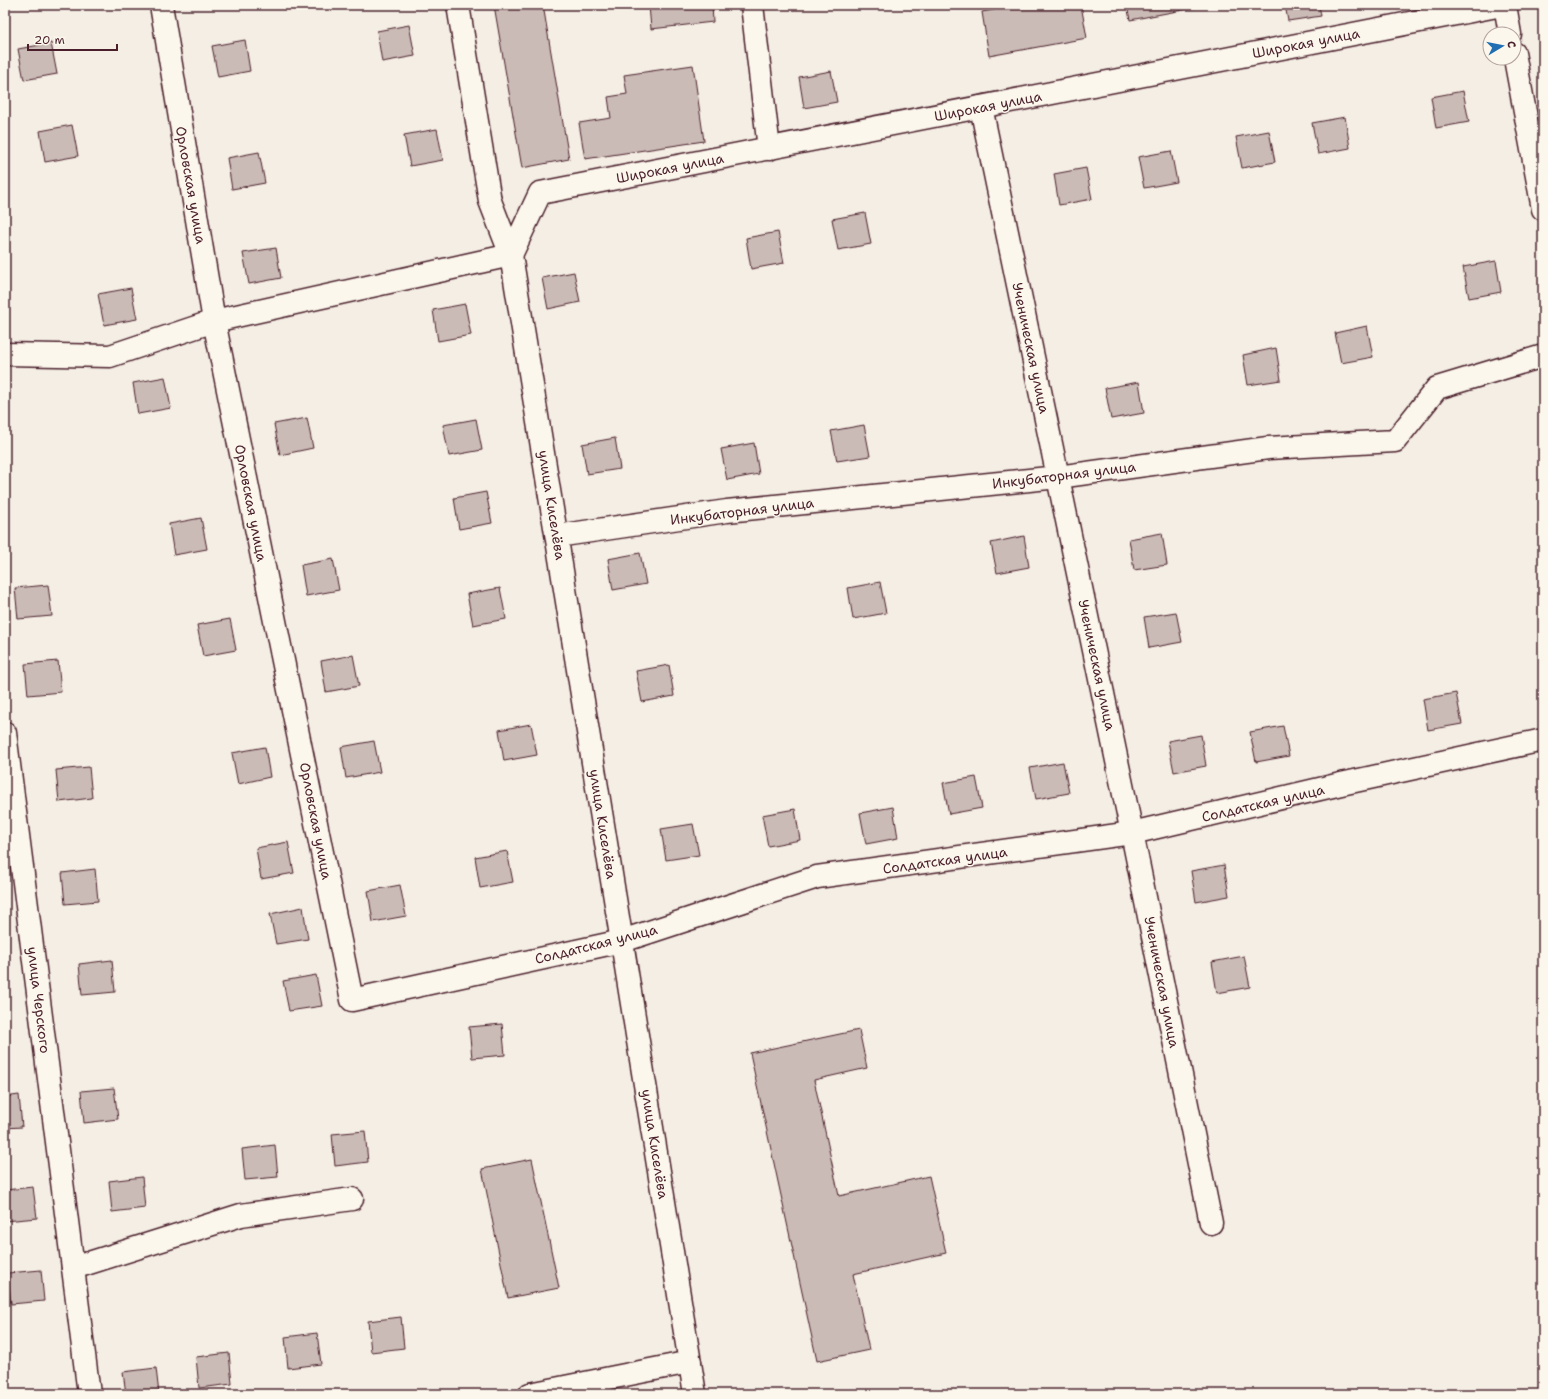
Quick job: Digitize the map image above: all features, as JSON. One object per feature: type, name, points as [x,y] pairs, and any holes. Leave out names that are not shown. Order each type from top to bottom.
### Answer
[{"type":"street","name":"Орловская улица","points":[[161,5],[214,321],[352,1000]]},
{"type":"street","name":"улица Киселёва","points":[[458,5],[490,201],[511,255],[695,1394]]},
{"type":"street","points":[[752,5],[769,148]]},
{"type":"street","name":"Широкая улица","points":[[511,255],[540,194],[1502,5]]},
{"type":"street","points":[[1505,5],[1509,26]]},
{"type":"street","points":[[1516,66],[1543,209]]},
{"type":"street","name":"Ученическая улица","points":[[981,107],[1132,833],[1211,1223]]},
{"type":"street","points":[[5,354],[110,356],[214,321],[511,255]]},
{"type":"street","name":"Инкубаторная улица","points":[[557,536],[727,511],[1058,477],[1268,448],[1395,441],[1437,388],[1543,356]]},
{"type":"street","name":"улица Черского","points":[[5,733],[89,1394]]},
{"type":"street","name":"Солдатская улица","points":[[352,1000],[622,941],[816,878],[1132,833],[1341,784],[1543,740]]},
{"type":"street","points":[[73,1268],[241,1215],[352,1199]]},
{"type":"street","points":[[530,1394],[690,1362]]},
{"type":"building","points":[[494,5],[543,5],[569,159],[522,168]]},
{"type":"building","points":[[649,5],[712,5],[713,22],[651,29]]},
{"type":"building","points":[[1020,5],[1081,5],[1087,38],[989,56],[982,12]]},
{"type":"building","points":[[1127,5],[1209,5],[1130,20]]},
{"type":"building","points":[[1285,5],[1319,5],[1321,16],[1288,21]]},
{"type":"building","points":[[409,25],[415,56],[382,62],[377,31]]},
{"type":"building","points":[[245,40],[250,71],[218,77],[212,46]]},
{"type":"building","points":[[51,43],[57,74],[24,80],[18,49]]},
{"type":"building","points":[[693,65],[704,141],[585,159],[579,123],[611,118],[608,97],[627,94],[624,75]]},
{"type":"building","points":[[831,71],[837,102],[804,108],[799,77]]},
{"type":"building","points":[[1463,91],[1469,122],[1436,128],[1431,97]]},
{"type":"building","points":[[1345,117],[1350,148],[1318,154],[1312,123]]},
{"type":"building","points":[[72,125],[78,156],[45,162],[40,131]]},
{"type":"building","points":[[437,129],[443,160],[410,166],[404,135]]},
{"type":"building","points":[[1269,131],[1275,162],[1242,168],[1236,137]]},
{"type":"building","points":[[1171,151],[1177,182],[1144,188],[1138,157]]},
{"type":"building","points":[[259,152],[265,183],[232,189],[227,158]]},
{"type":"building","points":[[1086,168],[1092,199],[1059,205],[1054,174]]},
{"type":"building","points":[[865,213],[871,244],[838,250],[832,219]]},
{"type":"building","points":[[778,232],[784,263],[751,269],[746,238]]},
{"type":"building","points":[[276,248],[281,278],[249,284],[243,253]]},
{"type":"building","points":[[1496,261],[1501,292],[1469,298],[1463,267]]},
{"type":"building","points":[[574,272],[580,302],[548,309],[542,278]]},
{"type":"building","points":[[131,288],[137,319],[104,325],[98,294]]},
{"type":"building","points":[[465,304],[471,335],[438,341],[433,310]]},
{"type":"building","points":[[1367,326],[1373,357],[1341,363],[1335,333]]},
{"type":"building","points":[[1276,348],[1281,380],[1248,385],[1243,355]]},
{"type":"building","points":[[165,377],[171,408],[138,414],[133,383]]},
{"type":"building","points":[[1139,382],[1144,413],[1111,419],[1105,388]]},
{"type":"building","points":[[307,418],[313,448],[280,455],[274,424]]},
{"type":"building","points":[[476,419],[482,450],[449,456],[443,425]]},
{"type":"building","points":[[864,425],[870,456],[837,461],[831,431]]},
{"type":"building","points":[[615,438],[620,469],[587,474],[582,444]]},
{"type":"building","points":[[754,443],[759,474],[727,480],[721,449]]},
{"type":"building","points":[[486,492],[492,523],[459,529],[454,498]]},
{"type":"building","points":[[201,518],[207,549],[174,555],[169,524]]},
{"type":"building","points":[[1162,533],[1167,565],[1134,570],[1129,539]]},
{"type":"building","points":[[1024,536],[1029,567],[997,573],[991,543]]},
{"type":"building","points":[[640,553],[646,584],[613,590],[608,559]]},
{"type":"building","points":[[333,559],[339,590],[306,596],[301,565]]},
{"type":"building","points":[[880,582],[886,613],[853,619],[848,588]]},
{"type":"building","points":[[48,585],[52,616],[18,619],[15,588]]},
{"type":"building","points":[[500,588],[506,619],[473,625],[467,594]]},
{"type":"building","points":[[1176,612],[1182,642],[1149,648],[1144,617]]},
{"type":"building","points":[[230,619],[236,650],[203,656],[197,625]]},
{"type":"building","points":[[353,655],[359,686],[326,692],[321,661]]},
{"type":"building","points":[[58,661],[61,692],[28,695],[25,664]]},
{"type":"building","points":[[669,665],[674,696],[642,702],[636,671]]},
{"type":"building","points":[[1456,693],[1462,724],[1428,730],[1423,699]]},
{"type":"building","points":[[531,724],[537,755],[504,761],[499,730]]},
{"type":"building","points":[[1283,726],[1289,756],[1256,762],[1250,732]]},
{"type":"building","points":[[1201,735],[1206,766],[1174,772],[1168,741]]},
{"type":"building","points":[[374,741],[380,772],[346,778],[341,747]]},
{"type":"building","points":[[265,747],[270,777],[238,784],[232,753]]},
{"type":"building","points":[[1063,762],[1069,793],[1036,799],[1030,768]]},
{"type":"building","points":[[89,767],[92,798],[59,802],[56,770]]},
{"type":"building","points":[[976,777],[982,808],[949,814],[943,783]]},
{"type":"building","points":[[893,807],[898,838],[866,844],[860,813]]},
{"type":"building","points":[[795,809],[800,840],[768,846],[762,815]]},
{"type":"building","points":[[693,824],[699,855],[666,860],[661,829]]},
{"type":"building","points":[[288,842],[294,873],[261,879],[256,848]]},
{"type":"building","points":[[507,851],[513,882],[480,888],[475,857]]},
{"type":"building","points":[[1224,865],[1229,896],[1196,902],[1191,871]]},
{"type":"building","points":[[95,869],[98,901],[65,904],[62,873]]},
{"type":"building","points":[[400,885],[406,916],[373,922],[368,891]]},
{"type":"building","points":[[303,907],[308,939],[276,944],[270,914]]},
{"type":"building","points":[[1244,956],[1250,987],[1217,993],[1212,962]]},
{"type":"building","points":[[112,960],[115,992],[82,995],[79,964]]},
{"type":"building","points":[[316,975],[322,1006],[289,1011],[283,981]]},
{"type":"building","points":[[502,1024],[505,1055],[472,1058],[469,1027]]},
{"type":"building","points":[[859,1030],[867,1068],[814,1080],[839,1196],[929,1176],[946,1253],[853,1274],[869,1350],[817,1361],[750,1053]]},
{"type":"building","points":[[114,1088],[118,1119],[84,1123],[81,1091]]},
{"type":"building","points":[[19,1095],[22,1127],[5,1128],[5,1097]]},
{"type":"building","points":[[365,1131],[368,1162],[335,1166],[332,1134]]},
{"type":"building","points":[[275,1145],[278,1177],[245,1180],[242,1149]]},
{"type":"building","points":[[532,1159],[559,1288],[508,1298],[482,1169]]},
{"type":"building","points":[[142,1177],[145,1208],[112,1212],[109,1181]]},
{"type":"building","points":[[33,1187],[37,1218],[5,1221],[5,1190]]},
{"type":"building","points":[[41,1270],[44,1301],[11,1304],[8,1273]]},
{"type":"building","points":[[401,1317],[404,1348],[371,1352],[368,1321]]},
{"type":"building","points":[[317,1333],[321,1364],[288,1368],[285,1337]]},
{"type":"building","points":[[229,1353],[232,1384],[199,1388],[196,1357]]},
{"type":"building","points":[[156,1368],[159,1394],[126,1394],[123,1372]]}]
